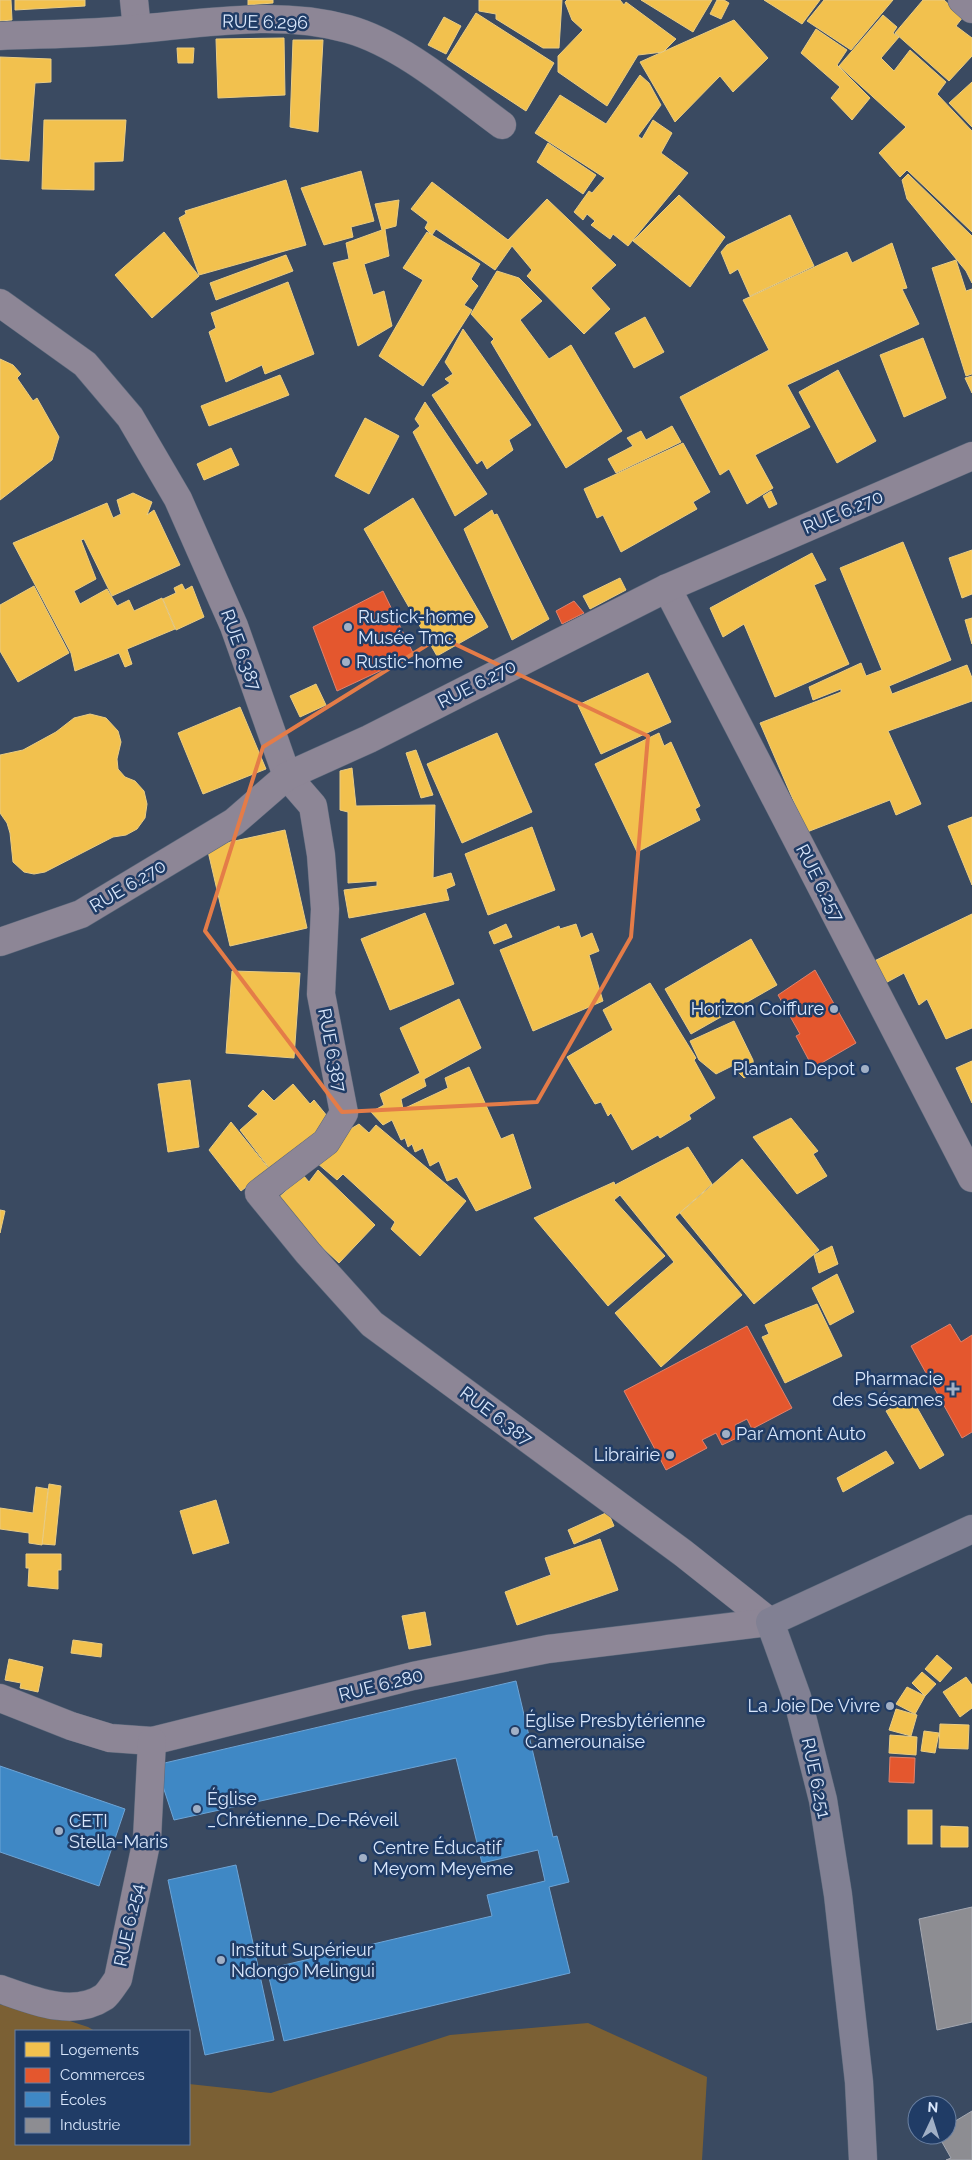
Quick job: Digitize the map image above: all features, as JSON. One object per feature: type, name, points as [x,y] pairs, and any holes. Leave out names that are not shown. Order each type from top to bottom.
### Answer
[{"type":"main road","points":[[770,1622],[972,1529]]},
{"type":"main road","name":"RUE 6.251","points":[[770,1622],[797,1697],[823,1800],[838,1896],[859,2082],[863,2160]]},
{"type":"street","points":[[134,0],[137,29]]},
{"type":"street","points":[[962,0],[972,9]]},
{"type":"street","name":"RUE 6.296","points":[[0,36],[137,29],[206,21],[303,20],[349,29],[402,52],[502,125]]},
{"type":"street","name":"RUE 6.387","points":[[0,303],[85,364],[130,417],[178,499],[234,626],[287,776],[314,806],[321,855],[325,909],[320,994],[344,1112],[326,1142],[259,1193],[308,1253],[372,1324],[683,1552],[770,1622]]},
{"type":"street","name":"RUE 6.270","points":[[0,942],[81,914],[234,822],[287,776],[369,739],[667,588],[972,456]]},
{"type":"street","name":"RUE 6.257","points":[[667,588],[972,1178]]},
{"type":"street","name":"RUE 6.280","points":[[0,1698],[71,1726],[110,1738],[152,1741],[413,1676],[548,1648],[770,1622]]},
{"type":"street","name":"RUE 6.254","points":[[0,1989],[40,2004],[81,2006],[105,1997],[118,1979],[147,1839],[152,1741]]},
{"type":"highlighted area","points":[[440,637],[648,736],[631,937],[537,1102],[342,1112],[205,931],[263,747]]},
{"type":"shaded area","points":[[0,1998],[93,2030],[15,2030],[15,2145],[190,2145],[190,2084],[271,2093],[450,2035],[588,2023],[707,2077],[702,2160],[0,2160]]},
{"type":"building: Logements","points":[[0,0],[11,0],[12,20],[0,21]]},
{"type":"building: Logements","points":[[15,0],[85,0],[85,6],[15,10]]},
{"type":"building: Logements","points":[[248,0],[273,0],[273,3],[248,5]]},
{"type":"building: Logements","points":[[479,0],[562,0],[559,48],[543,48],[496,19],[496,14],[479,11]]},
{"type":"building: Logements","points":[[567,0],[620,0],[624,5],[626,2],[676,39],[663,52],[638,55],[607,106],[558,72],[558,56],[583,30],[572,20],[565,2]]},
{"type":"building: Logements","points":[[641,0],[712,0],[693,32]]},
{"type":"building: Logements","points":[[717,0],[724,0],[729,3],[721,19],[710,14]]},
{"type":"building: Logements","points":[[764,0],[820,0],[802,24]]},
{"type":"building: Logements","points":[[824,0],[893,0],[851,50],[807,21]]},
{"type":"building: Logements","points":[[923,0],[944,0],[963,17],[956,26],[972,38],[972,56],[949,81],[895,33]]},
{"type":"building: Logements","points":[[476,13],[554,63],[526,111],[447,59]]},
{"type":"building: Logements","points":[[883,15],[897,27],[893,33],[899,37],[881,58],[894,71],[910,50],[946,82],[937,94],[972,131],[972,232],[907,170],[900,177],[879,153],[906,127],[839,66]]},
{"type":"building: Logements","points":[[444,17],[461,26],[446,54],[428,45]]},
{"type":"building: Logements","points":[[734,20],[768,58],[733,92],[720,76],[675,122],[640,62]]},
{"type":"building: Logements","points":[[816,29],[847,50],[837,65],[870,98],[852,120],[831,98],[840,87],[801,53]]},
{"type":"building: Logements","points":[[284,38],[285,95],[218,98],[216,39]]},
{"type":"building: Logements","points":[[293,40],[323,40],[318,132],[290,127]]},
{"type":"building: Logements","points":[[177,48],[194,48],[193,63],[178,63]]},
{"type":"building: Logements","points":[[0,57],[51,59],[51,82],[35,83],[29,161],[0,159]]},
{"type":"building: Logements","points":[[640,75],[649,83],[661,105],[638,136],[642,139],[653,120],[672,133],[661,153],[688,173],[628,246],[613,234],[610,239],[591,225],[595,221],[587,214],[583,220],[574,212],[589,191],[592,193],[605,178],[535,133],[560,95],[606,124]]},
{"type":"building: Logements","points":[[972,82],[972,127],[949,103]]},
{"type":"building: Logements","points":[[44,120],[126,120],[123,161],[94,162],[94,190],[42,189]]},
{"type":"building: Logements","points":[[548,143],[596,175],[583,194],[537,162]]},
{"type":"building: Logements","points":[[361,171],[374,221],[351,227],[353,237],[324,245],[301,188]]},
{"type":"building: Logements","points":[[908,174],[972,236],[972,283],[966,271],[907,199],[902,180]]},
{"type":"building: Logements","points":[[286,180],[306,245],[199,275],[179,218],[186,214],[185,211]]},
{"type":"building: Logements","points":[[432,182],[508,240],[547,199],[616,265],[591,288],[610,309],[584,334],[527,276],[532,270],[512,246],[495,270],[436,229],[432,235],[425,228],[428,222],[411,209]]},
{"type":"building: Logements","points":[[679,195],[725,237],[690,287],[633,241]]},
{"type":"building: Logements","points":[[399,200],[396,226],[385,229],[389,256],[364,264],[373,295],[384,291],[392,326],[358,346],[333,263],[349,259],[346,243],[382,230],[375,204]]},
{"type":"building: Logements","points":[[790,215],[814,266],[750,296],[738,269],[730,274],[721,252],[727,245]]},
{"type":"building: Logements","points":[[164,232],[199,276],[152,318],[115,275]]},
{"type":"building: Logements","points":[[427,232],[480,264],[471,279],[478,286],[464,305],[472,310],[423,386],[379,356],[423,280],[403,268]]},
{"type":"building: Logements","points":[[892,243],[907,288],[902,289],[919,324],[787,385],[810,427],[755,455],[773,488],[747,504],[729,469],[720,475],[680,397],[769,350],[743,300],[847,252],[852,263]]},
{"type":"building: Logements","points":[[286,255],[293,271],[216,300],[210,283]]},
{"type":"building: Logements","points":[[956,260],[966,291],[972,289],[972,374],[966,376],[932,268]]},
{"type":"building: Logements","points":[[497,271],[519,278],[542,301],[520,320],[549,359],[571,345],[622,431],[566,468],[491,342],[494,339],[471,314]]},
{"type":"building: Logements","points":[[288,282],[314,354],[265,374],[262,365],[226,382],[209,332],[216,328],[211,313]]},
{"type":"building: Logements","points":[[645,317],[664,352],[634,368],[615,333]]},
{"type":"building: Logements","points":[[463,329],[531,425],[509,440],[513,450],[487,469],[482,460],[477,464],[432,395],[450,383],[445,379],[453,374],[445,362]]},
{"type":"building: Logements","points":[[923,338],[946,398],[904,417],[880,355]]},
{"type":"building: Logements","points":[[0,359],[13,365],[21,374],[17,378],[33,401],[37,398],[59,437],[52,460],[0,500]]},
{"type":"building: Logements","points":[[838,370],[876,441],[837,463],[799,392]]},
{"type":"building: Logements","points":[[280,375],[289,395],[209,426],[201,406]]},
{"type":"building: Logements","points":[[972,376],[972,393],[965,378]]},
{"type":"building: Logements","points":[[425,402],[487,494],[455,516],[413,432],[420,426],[415,419]]},
{"type":"building: Logements","points":[[365,418],[399,436],[369,494],[335,476]]},
{"type":"building: Logements","points":[[672,426],[681,442],[616,473],[608,459],[633,446],[627,438],[641,431],[646,440]]},
{"type":"building: Logements","points":[[683,443],[710,492],[693,502],[697,509],[621,552],[603,515],[597,518],[584,489]]},
{"type":"building: Logements","points":[[231,448],[239,465],[204,480],[197,464]]},
{"type":"building: Logements","points":[[771,491],[777,504],[769,508],[763,496]]},
{"type":"building: Logements","points":[[133,493],[152,502],[147,515],[154,510],[180,565],[112,596],[84,539],[81,540],[96,579],[74,591],[80,604],[107,589],[117,606],[129,600],[134,611],[162,598],[175,629],[127,649],[132,664],[125,667],[119,653],[75,671],[71,653],[13,543],[107,503],[113,518],[121,514],[117,500]]},
{"type":"building: Logements","points":[[413,498],[488,627],[437,656],[364,529]]},
{"type":"building: Logements","points":[[492,510],[494,515],[497,514],[549,619],[512,640],[464,529]]},
{"type":"building: Logements","points":[[903,542],[951,660],[889,686],[892,694],[967,665],[972,678],[972,701],[888,731],[921,804],[896,815],[890,800],[807,832],[760,723],[841,692],[841,689],[813,700],[809,687],[861,663],[866,676],[882,670],[840,568]]},
{"type":"building: Logements","points":[[972,550],[972,594],[962,598],[949,558]]},
{"type":"building: Logements","points":[[812,553],[826,580],[814,585],[849,664],[775,697],[744,624],[723,637],[710,608]]},
{"type":"building: Logements","points":[[620,578],[626,590],[590,609],[583,596]]},
{"type":"building: Logements","points":[[182,584],[185,590],[192,586],[204,617],[176,630],[163,599],[176,593],[174,588]]},
{"type":"building: Logements","points":[[34,586],[69,653],[18,682],[0,651],[0,605]]},
{"type":"building: Logements","points":[[972,618],[972,644],[965,620]]},
{"type":"building: Logements","points":[[648,673],[671,722],[601,754],[578,705]]},
{"type":"building: Logements","points":[[316,684],[326,705],[300,717],[290,696]]},
{"type":"building: Logements","points":[[240,707],[266,769],[203,794],[178,733]]},
{"type":"building: Logements","points":[[90,714],[106,718],[118,731],[121,742],[117,759],[118,769],[125,777],[135,781],[144,791],[147,804],[145,818],[137,829],[126,835],[113,837],[45,872],[34,874],[24,872],[13,862],[10,833],[7,823],[0,813],[0,755],[23,750],[56,732],[74,718]]},
{"type":"building: Logements","points":[[497,733],[532,812],[462,843],[427,764]]},
{"type":"building: Logements","points":[[659,733],[664,746],[671,742],[700,806],[695,809],[700,820],[637,852],[595,764]]},
{"type":"building: Logements","points":[[416,750],[433,795],[421,798],[406,753]]},
{"type":"building: Logements","points":[[352,768],[356,806],[435,805],[433,878],[451,873],[455,885],[446,889],[449,900],[349,918],[344,890],[377,886],[377,881],[348,883],[348,812],[340,810],[340,771]]},
{"type":"building: Logements","points":[[972,817],[972,885],[948,826]]},
{"type":"building: Logements","points":[[532,827],[555,890],[488,915],[465,854]]},
{"type":"building: Logements","points":[[285,830],[307,928],[230,946],[207,847]]},
{"type":"building: Logements","points":[[425,913],[454,984],[390,1010],[361,939]]},
{"type":"building: Logements","points":[[972,914],[972,1028],[946,1039],[927,999],[919,1005],[904,973],[878,987],[868,964]]},
{"type":"building: Logements","points":[[506,924],[512,937],[494,944],[489,932]]},
{"type":"building: Logements","points":[[576,924],[581,938],[592,933],[599,951],[589,955],[603,1001],[533,1031],[500,950],[559,926],[560,929]]},
{"type":"building: Logements","points":[[751,939],[777,985],[691,1034],[665,989]]},
{"type":"building: Logements","points":[[232,971],[300,973],[294,1058],[226,1053]]},
{"type":"building: Logements","points":[[650,983],[696,1058],[694,1060],[715,1098],[689,1115],[691,1119],[660,1138],[658,1135],[632,1150],[611,1113],[608,1116],[601,1102],[595,1104],[567,1057],[613,1030],[603,1010]]},
{"type":"building: Logements","points":[[459,999],[481,1048],[424,1079],[426,1086],[401,1099],[403,1109],[448,1088],[445,1078],[469,1067],[501,1139],[513,1134],[531,1188],[476,1211],[457,1177],[447,1181],[439,1161],[430,1166],[423,1148],[415,1152],[412,1144],[408,1147],[405,1138],[401,1140],[392,1120],[383,1125],[371,1112],[384,1105],[380,1094],[420,1073],[400,1028]]},
{"type":"building: Logements","points":[[734,1021],[753,1060],[754,1072],[744,1078],[732,1066],[716,1074],[699,1060],[690,1041]]},
{"type":"building: Logements","points":[[972,1061],[972,1103],[956,1068]]},
{"type":"building: Logements","points":[[190,1080],[199,1147],[168,1152],[158,1084]]},
{"type":"building: Logements","points":[[293,1084],[310,1104],[314,1100],[332,1122],[273,1173],[240,1130],[258,1114],[248,1106],[263,1090],[274,1101]]},
{"type":"building: Logements","points":[[791,1118],[818,1151],[813,1154],[827,1176],[797,1194],[753,1137]]},
{"type":"building: Logements","points":[[231,1122],[269,1169],[241,1191],[209,1150]]},
{"type":"building: Logements","points":[[359,1124],[369,1133],[376,1125],[466,1201],[420,1256],[391,1229],[395,1222],[343,1174],[337,1180],[310,1157],[325,1144]]},
{"type":"building: Logements","points":[[688,1147],[712,1184],[675,1217],[742,1295],[661,1367],[615,1313],[674,1262],[620,1195],[614,1200],[665,1256],[608,1306],[534,1218],[614,1182],[615,1185]]},
{"type":"building: Logements","points":[[742,1159],[819,1250],[754,1304],[680,1213]]},
{"type":"building: Logements","points":[[318,1170],[375,1225],[339,1263],[274,1202],[303,1175],[309,1182]]},
{"type":"building: Logements","points":[[0,1210],[5,1211],[0,1233]]},
{"type":"building: Logements","points":[[832,1246],[838,1264],[819,1273],[814,1255]]},
{"type":"building: Logements","points":[[837,1274],[854,1312],[830,1325],[812,1288]]},
{"type":"building: Logements","points":[[817,1304],[842,1356],[785,1383],[762,1337],[769,1334],[765,1325]]},
{"type":"building: Logements","points":[[911,1397],[944,1455],[920,1469],[886,1411]]},
{"type":"building: Logements","points":[[886,1451],[894,1463],[843,1492],[837,1478]]},
{"type":"building: Logements","points":[[49,1484],[61,1486],[55,1545],[42,1544]]},
{"type":"building: Logements","points":[[36,1487],[48,1489],[42,1545],[29,1543],[29,1533],[0,1529],[0,1508],[33,1513]]},
{"type":"building: Logements","points":[[216,1500],[229,1543],[193,1554],[180,1511]]},
{"type":"building: Logements","points":[[608,1512],[614,1526],[574,1544],[568,1530]]},
{"type":"building: Logements","points":[[600,1539],[618,1590],[517,1625],[505,1592],[551,1575],[545,1558]]},
{"type":"building: Logements","points":[[26,1554],[61,1554],[61,1570],[58,1570],[58,1589],[28,1586],[29,1568],[26,1568]]},
{"type":"building: Logements","points":[[425,1612],[431,1645],[409,1649],[402,1616]]},
{"type":"building: Logements","points":[[73,1640],[102,1644],[101,1657],[71,1653]]},
{"type":"building: Logements","points":[[937,1655],[952,1668],[940,1682],[925,1669]]},
{"type":"building: Logements","points":[[9,1659],[43,1667],[38,1692],[20,1688],[21,1683],[5,1680]]},
{"type":"building: Logements","points":[[922,1672],[936,1684],[925,1696],[912,1683]]},
{"type":"building: Logements","points":[[966,1677],[972,1685],[972,1708],[960,1717],[943,1692]]},
{"type":"building: Logements","points":[[907,1687],[925,1696],[915,1714],[896,1704]]},
{"type":"building: Logements","points":[[896,1709],[917,1715],[911,1736],[889,1730]]},
{"type":"building: Logements","points":[[940,1724],[969,1725],[968,1749],[939,1748]]},
{"type":"building: Logements","points":[[924,1731],[939,1733],[935,1753],[921,1751]]},
{"type":"building: Logements","points":[[890,1735],[917,1737],[916,1755],[889,1753]]},
{"type":"building: Logements","points":[[908,1810],[932,1810],[932,1844],[908,1844]]},
{"type":"building: Logements","points":[[941,1826],[968,1827],[968,1847],[941,1847]]},
{"type":"building: Commerces","points":[[383,591],[414,655],[337,691],[313,627]]},
{"type":"building: Commerces","points":[[574,601],[584,613],[562,624],[556,611]]},
{"type":"building: Commerces","points":[[815,970],[856,1043],[813,1068],[796,1036],[800,1034],[778,995]]},
{"type":"building: Commerces","name":"Pharmacie des Sésames","points":[[950,1324],[961,1342],[972,1335],[972,1432],[962,1438],[911,1346]]},
{"type":"building: Commerces","points":[[747,1326],[792,1408],[752,1429],[747,1419],[735,1425],[741,1436],[722,1445],[716,1433],[702,1440],[707,1448],[666,1470],[624,1391]]},
{"type":"building: Commerces","points":[[890,1757],[915,1758],[914,1783],[889,1782]]},
{"type":"building: Écoles","points":[[516,1681],[553,1837],[557,1836],[569,1882],[549,1887],[570,1973],[284,2041],[267,1969],[492,1916],[487,1895],[545,1881],[538,1850],[482,1863],[456,1758],[174,1820],[156,1765]]},
{"type":"building: Écoles","name":"CETI Stella-Maris","points":[[0,1766],[125,1809],[99,1886],[0,1852]]},
{"type":"building: Écoles","name":"Institut Supérieur Ndongo Melingui","points":[[236,1865],[274,2040],[205,2055],[168,1880]]},
{"type":"building: Industrie","points":[[972,1907],[972,2022],[937,2030],[919,1919]]},
{"type":"building: Industrie","points":[[972,2111],[972,2160],[946,2160],[951,2158],[944,2145],[957,2145],[957,2120]]},
{"type":"place","name":"Rustick-home Musée Tmc","points":[[348,627]]},
{"type":"place","name":"Rustic-home","points":[[346,662]]},
{"type":"place","name":"Horizon Coiffure","points":[[834,1009]]},
{"type":"place","name":"Plantain Depot","points":[[865,1069]]},
{"type":"place","name":"Pharmacie des Sésames","points":[[953,1389]]},
{"type":"place","name":"Par Amont Auto","points":[[726,1434]]},
{"type":"place","name":"Librairie","points":[[670,1455]]},
{"type":"place","name":"La Joie De Vivre","points":[[890,1706]]},
{"type":"place","name":"Église Presbytérienne Camerounaise","points":[[515,1731]]},
{"type":"place","name":"Église _Chrétienne_De-Réveil","points":[[197,1809]]},
{"type":"place","name":"CETI Stella-Maris","points":[[59,1831]]},
{"type":"place","name":"Centre Éducatif Meyom Meyeme","points":[[363,1858]]},
{"type":"place","name":"Institut Supérieur Ndongo Melingui","points":[[221,1960]]}]
